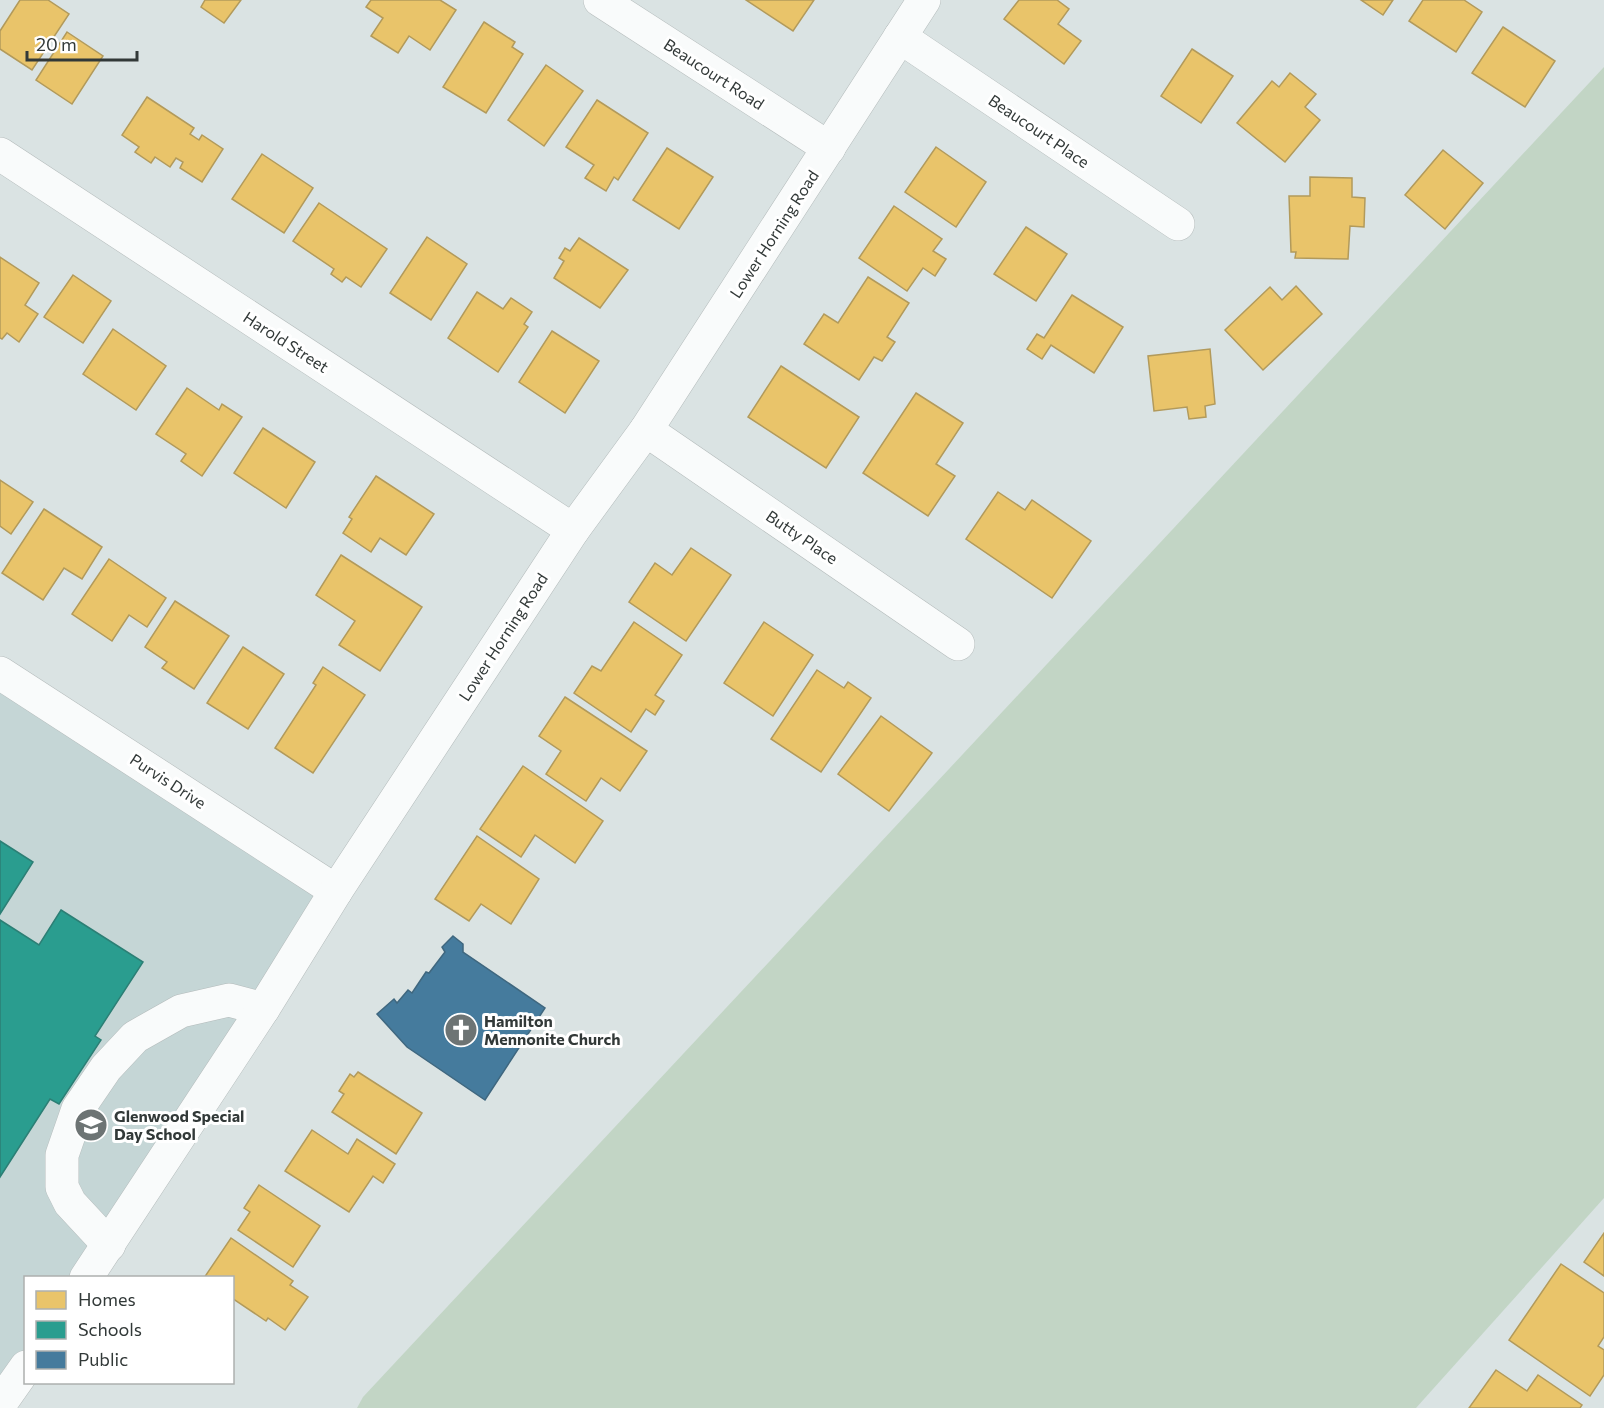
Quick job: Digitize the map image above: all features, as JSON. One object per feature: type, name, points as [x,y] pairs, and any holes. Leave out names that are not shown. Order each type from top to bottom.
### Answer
[{"type":"street","name":"Beaucourt Road","points":[[600,0],[829,148]]},
{"type":"street","name":"Lower Horning Road","points":[[87,1276],[573,530],[646,430],[924,0]]},
{"type":"street","name":"Beaucourt Place","points":[[900,37],[1178,224]]},
{"type":"street","name":"Harold Street","points":[[0,154],[573,530]]},
{"type":"street","name":"Butty Place","points":[[646,430],[958,644]]},
{"type":"street","name":"Purvis Drive","points":[[0,673],[336,891]]},
{"type":"street","points":[[109,1245],[70,1203],[62,1187],[62,1155],[78,1109],[106,1068],[135,1037],[181,1011],[229,1000],[263,1009]]},
{"type":"street","points":[[0,1404],[24,1369]]},
{"type":"shaded area","name":"Glenwood Special Day School","points":[[0,677],[332,893],[83,1276],[24,1276],[24,1361],[0,1397]]},
{"type":"green space","points":[[1604,67],[1604,1198],[1416,1408],[357,1408],[363,1397]]},
{"type":"building: Homes","points":[[20,0],[48,0],[69,14],[32,70],[0,49],[0,31]]},
{"type":"building: Homes","points":[[205,0],[241,0],[224,23],[201,7]]},
{"type":"building: Homes","points":[[371,0],[440,0],[456,10],[430,50],[409,36],[398,53],[371,36],[383,18],[366,7]]},
{"type":"building: Homes","points":[[746,0],[814,0],[793,31]]},
{"type":"building: Homes","points":[[1019,0],[1057,0],[1069,9],[1058,24],[1081,41],[1064,64],[1004,19]]},
{"type":"building: Homes","points":[[1361,0],[1393,0],[1383,15]]},
{"type":"building: Homes","points":[[1423,0],[1464,0],[1482,12],[1456,52],[1409,21]]},
{"type":"building: Homes","points":[[484,22],[515,42],[512,47],[523,54],[486,113],[443,87]]},
{"type":"building: Homes","points":[[1503,27],[1555,61],[1525,107],[1472,73]]},
{"type":"building: Homes","points":[[67,32],[103,56],[72,104],[36,80]]},
{"type":"building: Homes","points":[[1192,49],[1233,76],[1201,123],[1161,96]]},
{"type":"building: Homes","points":[[546,65],[583,91],[544,146],[508,120]]},
{"type":"building: Homes","points":[[1290,73],[1316,94],[1305,107],[1320,120],[1285,162],[1237,123],[1272,81],[1279,87]]},
{"type":"building: Homes","points":[[147,97],[194,128],[190,134],[199,140],[202,135],[223,149],[202,182],[180,168],[183,162],[176,158],[170,167],[155,157],[151,163],[135,152],[139,147],[122,135]]},
{"type":"building: Homes","points":[[597,100],[648,133],[618,180],[614,177],[606,191],[585,178],[594,165],[566,147]]},
{"type":"building: Homes","points":[[936,147],[986,182],[956,227],[905,192]]},
{"type":"building: Homes","points":[[667,148],[713,177],[679,229],[633,200]]},
{"type":"building: Homes","points":[[1443,150],[1483,183],[1445,229],[1405,195]]},
{"type":"building: Homes","points":[[262,154],[313,188],[284,233],[232,199]]},
{"type":"building: Homes","points":[[1310,177],[1352,178],[1352,197],[1365,198],[1364,227],[1350,226],[1348,259],[1295,258],[1296,252],[1291,252],[1289,196],[1310,196]]},
{"type":"building: Homes","points":[[319,203],[387,249],[361,287],[346,277],[342,282],[331,274],[334,269],[293,241]]},
{"type":"building: Homes","points":[[894,206],[942,239],[933,251],[946,259],[935,276],[923,268],[907,291],[859,258]]},
{"type":"building: Homes","points":[[1026,227],[1067,254],[1036,301],[994,274]]},
{"type":"building: Homes","points":[[427,237],[467,264],[431,320],[390,293]]},
{"type":"building: Homes","points":[[579,238],[628,270],[600,308],[554,278],[564,261],[559,258],[565,248],[570,251]]},
{"type":"building: Homes","points":[[0,257],[39,283],[25,305],[38,314],[19,342],[7,333],[2,339],[0,338]]},
{"type":"building: Homes","points":[[73,275],[111,301],[83,343],[44,317]]},
{"type":"building: Homes","points":[[868,277],[909,303],[887,337],[895,342],[882,361],[874,357],[859,380],[804,344],[824,314],[838,323]]},
{"type":"building: Homes","points":[[1296,286],[1322,314],[1263,370],[1225,330],[1270,287],[1282,300]]},
{"type":"building: Homes","points":[[477,292],[503,309],[511,298],[532,312],[524,324],[528,327],[498,372],[448,338]]},
{"type":"building: Homes","points":[[1072,295],[1123,327],[1094,373],[1051,345],[1042,359],[1027,349],[1037,334],[1044,338]]},
{"type":"building: Homes","points":[[113,329],[166,366],[136,410],[83,374]]},
{"type":"building: Homes","points":[[552,331],[599,361],[565,413],[519,382]]},
{"type":"building: Homes","points":[[1210,349],[1215,404],[1205,406],[1206,417],[1189,419],[1187,407],[1154,411],[1148,356]]},
{"type":"building: Homes","points":[[781,366],[859,417],[826,468],[748,417]]},
{"type":"building: Homes","points":[[187,388],[219,410],[222,404],[242,417],[202,476],[181,461],[186,454],[156,434]]},
{"type":"building: Homes","points":[[916,393],[963,423],[936,464],[955,476],[928,516],[863,473]]},
{"type":"building: Homes","points":[[263,428],[315,462],[286,508],[234,473]]},
{"type":"building: Homes","points":[[376,476],[434,514],[406,555],[380,538],[371,552],[343,533],[352,519],[349,517]]},
{"type":"building: Homes","points":[[0,480],[33,502],[11,534],[0,526]]},
{"type":"building: Homes","points":[[998,492],[1025,510],[1032,500],[1091,541],[1052,598],[966,539]]},
{"type":"building: Homes","points":[[44,509],[102,547],[82,579],[64,568],[43,600],[2,573]]},
{"type":"building: Homes","points":[[691,548],[731,575],[686,641],[629,602],[655,563],[672,575]]},
{"type":"building: Homes","points":[[341,555],[422,607],[380,671],[339,645],[355,621],[316,595]]},
{"type":"building: Homes","points":[[109,559],[166,598],[147,627],[129,615],[112,641],[72,614]]},
{"type":"building: Homes","points":[[175,601],[229,636],[194,689],[162,668],[167,662],[145,647]]},
{"type":"building: Homes","points":[[634,622],[682,655],[655,695],[664,701],[655,715],[646,709],[631,732],[574,693],[592,666],[601,671]]},
{"type":"building: Homes","points":[[764,622],[813,655],[773,716],[724,683]]},
{"type":"building: Homes","points":[[243,647],[284,674],[248,729],[207,703]]},
{"type":"building: Homes","points":[[323,667],[365,695],[313,773],[275,748],[316,685],[313,683]]},
{"type":"building: Homes","points":[[817,670],[844,688],[848,682],[871,698],[821,772],[771,739]]},
{"type":"building: Homes","points":[[565,697],[647,751],[620,791],[601,778],[586,801],[546,774],[561,751],[539,736]]},
{"type":"building: Homes","points":[[881,716],[932,753],[889,811],[838,774]]},
{"type":"building: Homes","points":[[523,766],[603,821],[575,863],[535,835],[521,857],[480,829]]},
{"type":"building: Homes","points":[[477,836],[539,879],[511,924],[481,904],[469,921],[435,899]]},
{"type":"building: Homes","points":[[358,1072],[422,1113],[396,1154],[332,1112],[344,1094],[339,1091],[350,1074],[354,1077]]},
{"type":"building: Homes","points":[[312,1130],[348,1154],[357,1139],[395,1164],[383,1183],[373,1176],[349,1212],[285,1171]]},
{"type":"building: Homes","points":[[259,1185],[320,1226],[293,1267],[238,1230],[250,1212],[244,1208]]},
{"type":"building: Homes","points":[[1604,1233],[1604,1276],[1584,1262]]},
{"type":"building: Homes","points":[[231,1238],[293,1281],[290,1285],[308,1297],[285,1330],[268,1318],[266,1321],[234,1299],[234,1276],[205,1276]]},
{"type":"building: Homes","points":[[1561,1264],[1604,1293],[1604,1337],[1598,1346],[1604,1350],[1604,1375],[1590,1396],[1509,1340]]},
{"type":"building: Homes","points":[[1496,1370],[1527,1391],[1538,1375],[1582,1405],[1580,1408],[1469,1408]]},
{"type":"building: Schools","points":[[0,841],[33,862],[0,914]]},
{"type":"building: Schools","points":[[61,910],[143,962],[95,1036],[101,1040],[59,1104],[50,1099],[0,1177],[0,920],[39,945]]},
{"type":"building: Public","name":"Hamilton Mennonite Church","points":[[453,936],[463,944],[463,952],[545,1008],[485,1100],[407,1047],[377,1014],[394,999],[397,1003],[408,990],[412,993],[426,972],[429,973],[445,952],[442,947]]},
{"type":"place","name":"Hamilton Mennonite Church","points":[[461,1030]]},
{"type":"place","name":"Glenwood Special Day School","points":[[91,1125]]}]
